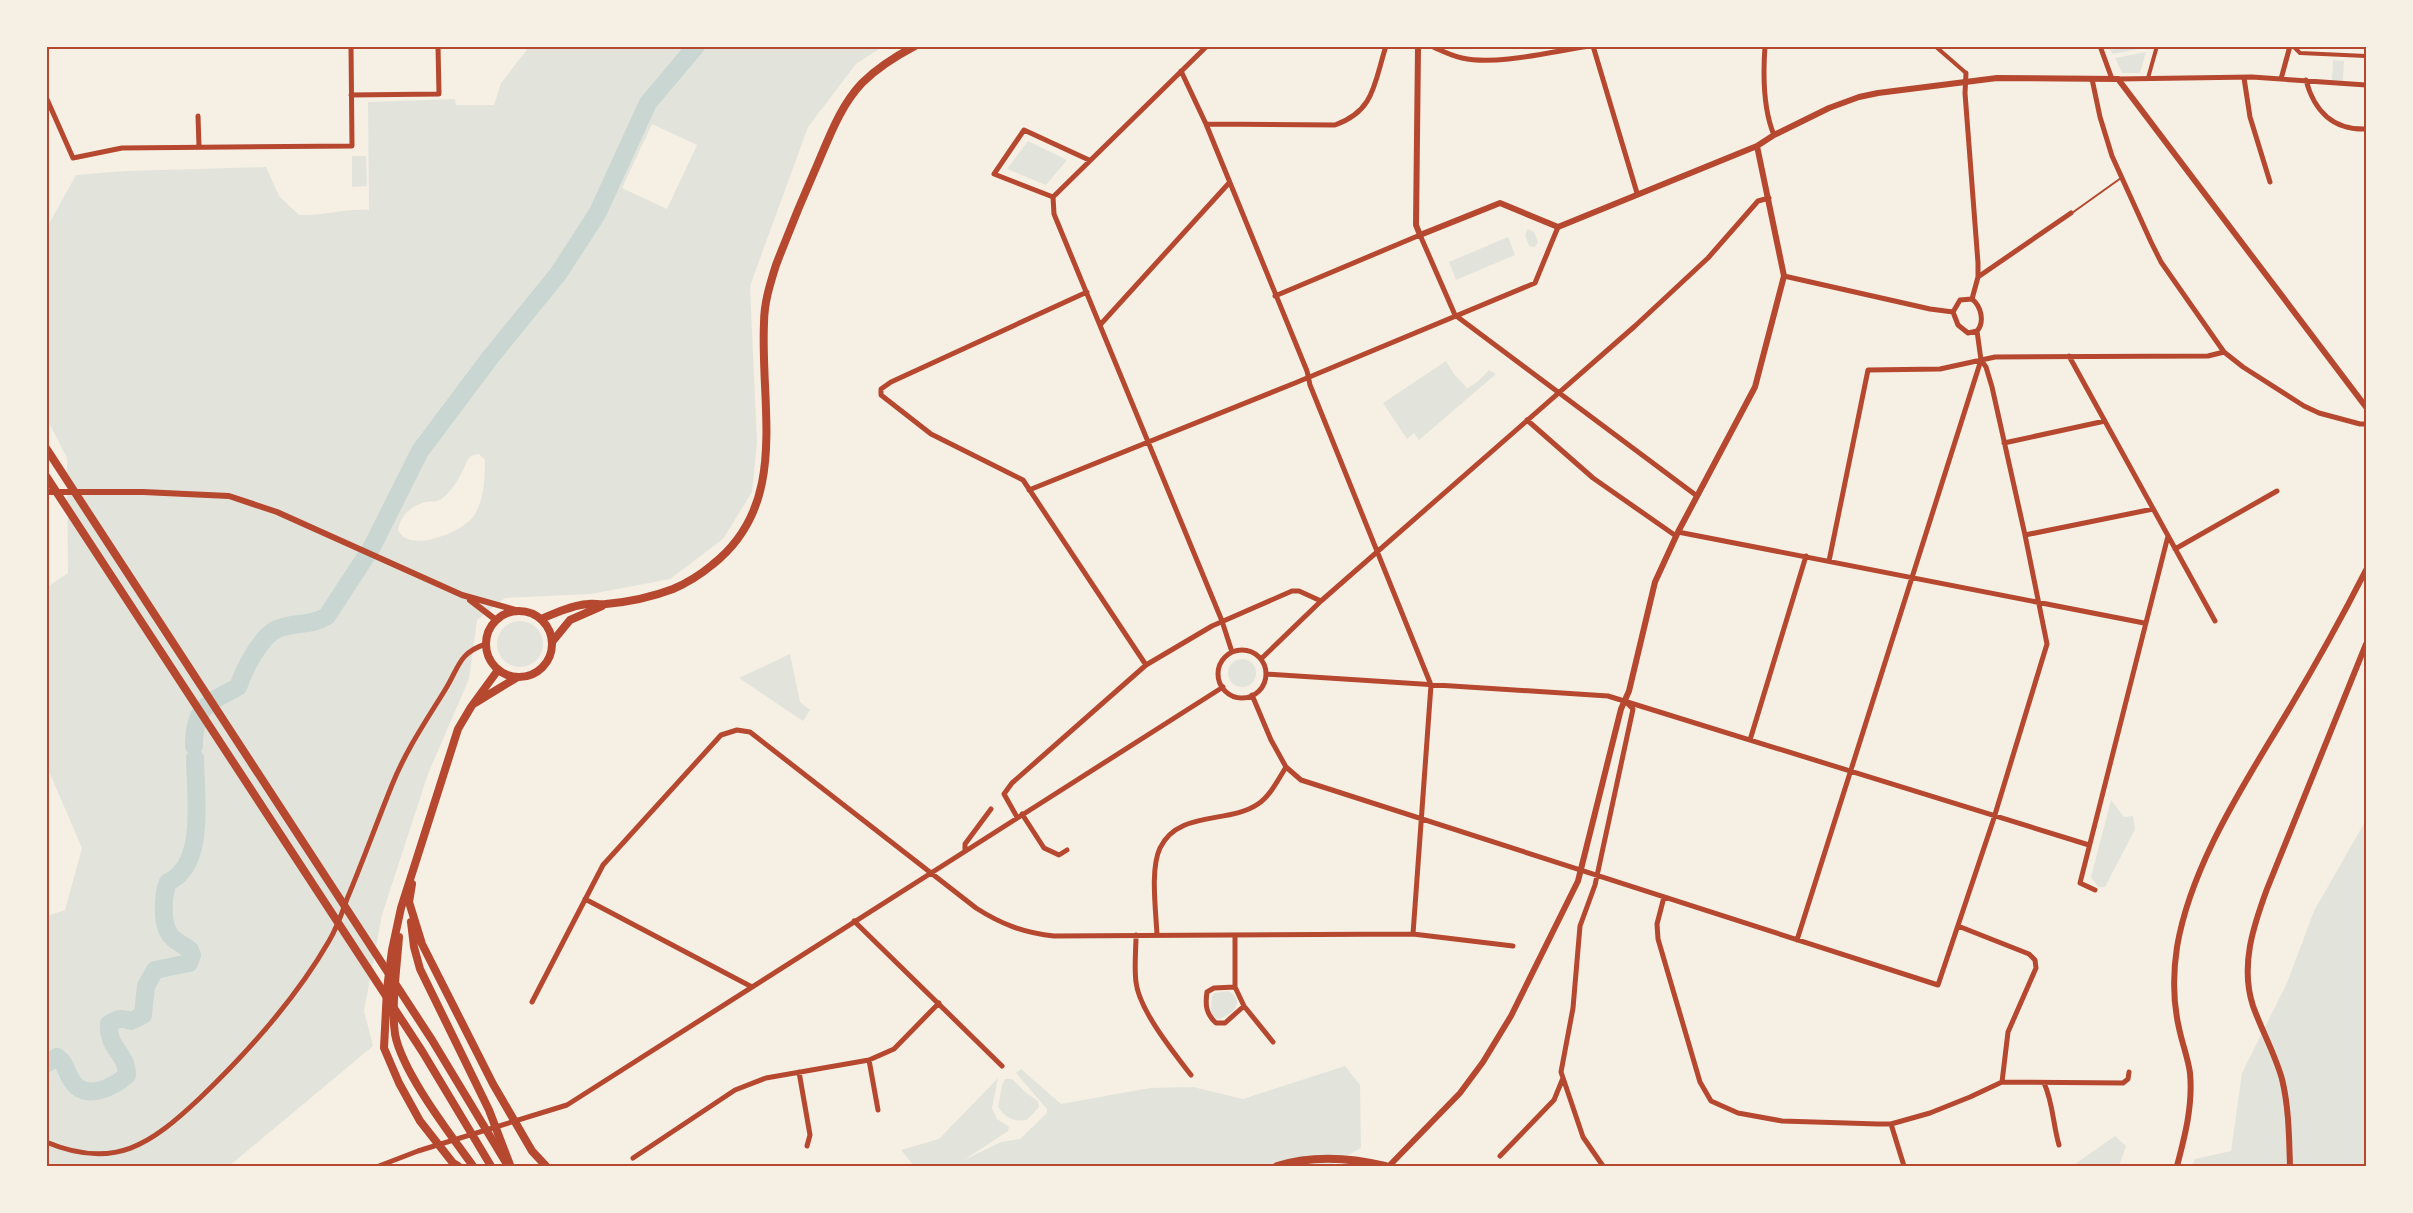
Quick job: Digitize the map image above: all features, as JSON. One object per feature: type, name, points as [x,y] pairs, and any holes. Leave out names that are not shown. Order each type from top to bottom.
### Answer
[{"type":"highway","points":[[46,448],[403,996],[509,1167]]},
{"type":"highway","points":[[46,476],[402,1021],[491,1167]]},
{"type":"main road","points":[[541,619],[588,604],[606,604],[654,595],[687,582],[723,556],[748,525],[757,506],[763,484],[764,322],[776,265],[834,126],[849,99],[889,60],[915,46]]},
{"type":"main road","points":[[552,642],[570,620],[606,604]]},
{"type":"main road","points":[[471,707],[517,677],[537,672],[550,656],[552,642],[547,626],[532,613],[519,611],[503,615],[496,620],[489,629],[486,644],[491,662],[498,670],[517,677]]},
{"type":"main road","points":[[458,1167],[420,1121],[399,1083],[384,1048],[387,989],[401,908],[458,729],[498,670]]},
{"type":"main road","points":[[415,862],[409,902],[414,947],[420,969],[489,1110],[509,1167]]},
{"type":"main road","points":[[409,902],[422,944],[493,1084],[532,1151],[546,1167]]},
{"type":"main road","points":[[401,908],[395,1016],[398,1045],[424,1096],[473,1167]]},
{"type":"main road","points":[[1277,1167],[1294,1161],[1319,1158],[1359,1160],[1387,1167]]},
{"type":"street","points":[[46,97],[73,158],[122,148],[352,146],[351,46]]},
{"type":"street","points":[[351,95],[440,94],[438,46]]},
{"type":"street","points":[[1207,46],[1053,197],[1054,214],[1222,621],[1232,652]]},
{"type":"street","points":[[1206,124],[1335,124],[1350,119],[1363,109],[1370,97],[1386,46]]},
{"type":"street","points":[[1431,46],[1467,59],[1487,60],[1591,46],[1637,193]]},
{"type":"street","points":[[1443,46],[1452,55]]},
{"type":"street","points":[[1765,46],[1764,70],[1768,122],[1774,135]]},
{"type":"street","points":[[1935,46],[1966,73],[1965,93],[1978,277],[1972,299]]},
{"type":"street","points":[[2100,46],[2115,79],[2367,407]]},
{"type":"street","points":[[2148,78],[2157,46]]},
{"type":"street","points":[[2281,78],[2291,46],[2300,53],[2367,56]]},
{"type":"street","points":[[1419,47],[1416,225],[1455,315],[1697,496]]},
{"type":"street","points":[[1181,71],[1206,124],[1228,183],[1309,376],[1310,385],[1431,685],[1413,933]]},
{"type":"street","points":[[1029,490],[1535,282],[1558,227],[1637,193],[1758,146],[1774,135],[1859,97],[1996,78],[2281,78],[2367,85]]},
{"type":"street","points":[[2244,78],[2248,106],[2270,182]]},
{"type":"street","points":[[2092,79],[2100,117],[2121,178],[2161,262],[2224,352],[2243,367],[2304,406],[2319,413],[2367,424]]},
{"type":"street","points":[[2306,80],[2313,102],[2329,118],[2348,127],[2367,129]]},
{"type":"street","points":[[198,116],[199,147]]},
{"type":"street","points":[[1053,197],[994,174],[1024,130],[1089,160]]},
{"type":"street","points":[[1387,1167],[1460,1093],[1483,1062],[1511,1016],[1578,881],[1655,582],[1677,534],[1755,387],[1784,276],[1758,146]]},
{"type":"street","points":[[1100,325],[1228,183]]},
{"type":"street","points":[[1261,659],[1321,601],[1635,326],[1708,258],[1758,201],[1768,198]]},
{"type":"street","points":[[1275,296],[1500,203],[1558,227]]},
{"type":"street","points":[[1978,277],[2071,213]]},
{"type":"street","points":[[1784,276],[1930,309],[1953,312]]},
{"type":"street","points":[[1087,292],[910,373],[882,388],[882,398],[931,434],[1023,480],[1146,665]]},
{"type":"street","points":[[1972,299],[1981,313],[1981,326],[1977,331],[1968,333],[1961,329],[1953,312],[1960,300],[1972,299]]},
{"type":"street","points":[[1797,940],[1981,360],[1977,331]]},
{"type":"street","points":[[1829,561],[1868,370],[1940,369],[1995,357],[2208,356],[2224,352]]},
{"type":"street","points":[[2069,356],[2215,621]]},
{"type":"street","points":[[1252,695],[1270,740],[1286,767],[1301,780],[1938,985],[2047,645],[2004,442],[1986,367],[1981,360]]},
{"type":"street","points":[[1527,420],[1593,478],[1677,534],[1806,556],[2144,623]]},
{"type":"street","points":[[2004,442],[2105,421]]},
{"type":"street","points":[[2175,549],[2277,491]]},
{"type":"street","points":[[46,492],[191,493],[230,496],[251,502],[462,595],[519,611]]},
{"type":"street","points":[[2025,535],[2153,508]]},
{"type":"street","points":[[2095,890],[2080,883],[2144,623],[2168,536]]},
{"type":"street","points":[[1750,740],[1806,556]]},
{"type":"street","points":[[2177,1167],[2191,1102],[2190,1070],[2178,1026],[2175,986],[2177,947],[2187,909],[2207,856],[2232,806],[2367,570]]},
{"type":"street","points":[[1067,850],[1059,855],[1044,848],[1004,794],[1012,783],[1146,665],[1222,621],[1292,591],[1299,591],[1321,601]]},
{"type":"street","points":[[462,595],[496,620]]},
{"type":"street","points":[[46,1142],[80,1152],[102,1154],[120,1152],[139,1146],[168,1128],[260,1036],[290,1000],[331,938],[409,747],[447,688],[463,657],[486,644]]},
{"type":"street","points":[[2290,1167],[2285,1095],[2276,1061],[2250,995],[2247,969],[2249,951],[2254,922],[2367,644]]},
{"type":"street","points":[[1248,651],[1261,659],[1266,674],[1262,687],[1252,695],[1236,697],[1223,687],[1218,674],[1219,667],[1232,652],[1248,651]]},
{"type":"street","points":[[1266,674],[1608,696],[2089,845]]},
{"type":"street","points":[[379,1167],[418,1151],[567,1105],[1223,687]]},
{"type":"street","points":[[1604,1167],[1583,1137],[1562,1072],[1573,1008],[1580,926],[1633,709],[1626,701]]},
{"type":"street","points":[[532,1002],[603,865],[721,735],[732,730],[750,732],[976,908],[998,922],[1033,934],[1053,936],[1413,933],[1513,946]]},
{"type":"street","points":[[1156,935],[1157,861],[1161,847],[1171,833],[1186,824],[1246,810],[1259,804],[1286,767]]},
{"type":"street","points":[[965,850],[965,844],[991,809]]},
{"type":"street","points":[[1664,897],[1657,924],[1658,939],[1700,1082],[1711,1101],[1738,1113],[1782,1121],[1891,1124],[1930,1113],[2002,1082],[2123,1083],[2128,1079],[2129,1072]]},
{"type":"street","points":[[585,899],[752,987]]},
{"type":"street","points":[[854,921],[1002,1066]]},
{"type":"street","points":[[1958,926],[2029,954],[2035,960],[2036,968],[2008,1032],[2002,1082]]},
{"type":"street","points":[[1235,934],[1235,987],[1244,1006],[1273,1042]]},
{"type":"street","points":[[1136,935],[1136,982],[1139,996],[1160,1032],[1191,1075]]},
{"type":"street","points":[[1235,987],[1214,988],[1207,992],[1208,1016],[1216,1023],[1225,1023],[1244,1006]]},
{"type":"street","points":[[633,1158],[735,1090],[766,1078],[869,1060],[894,1049],[939,1003]]},
{"type":"street","points":[[869,1060],[878,1110]]},
{"type":"street","points":[[799,1072],[810,1135],[807,1146]]},
{"type":"street","points":[[1500,1156],[1554,1101],[1563,1078]]},
{"type":"street","points":[[2044,1083],[2049,1094],[2059,1145]]},
{"type":"street","points":[[1891,1124],[1904,1167]]},
{"type":"lane","points":[[2071,213],[2121,178]]},
{"type":"shaded area","points":[[529,47],[882,47],[856,64],[808,127],[750,286],[757,443],[752,492],[723,539],[670,579],[591,594],[505,598],[477,620],[469,679],[428,774],[382,915],[364,1011],[373,1046],[229,1166],[47,1166],[47,916],[65,910],[82,848],[47,767],[47,587],[68,573],[67,458],[47,419],[46,229],[76,175],[125,171],[266,167],[279,196],[299,215],[369,210],[368,102],[455,99],[456,105],[494,105],[501,83]],"holes":[[[652,124],[697,145],[667,209],[622,188]],[[479,454],[485,460],[485,474],[480,502],[470,520],[453,531],[432,539],[421,541],[402,536],[398,530],[399,525],[407,512],[421,503],[438,501],[444,497],[471,456]]]},
{"type":"shaded area","points":[[2109,47],[2148,47],[2113,54]]},
{"type":"shaded area","points":[[2146,52],[2140,73],[2122,73],[2115,58]]},
{"type":"shaded area","points":[[2333,60],[2344,61],[2343,81],[2332,80]]},
{"type":"shaded area","points":[[1028,141],[1067,160],[1046,185],[1007,169]]},
{"type":"shaded area","points":[[352,156],[366,156],[367,186],[352,187]]},
{"type":"shaded area","points":[[1528,229],[1534,232],[1538,242],[1535,247],[1529,246],[1525,235]]},
{"type":"shaded area","points":[[1508,237],[1515,255],[1456,280],[1449,262]]},
{"type":"shaded area","points":[[1446,361],[1467,388],[1476,383],[1489,370],[1496,374],[1419,440],[1414,433],[1407,439],[1383,403]]},
{"type":"shaded area","points":[[520,621],[529,622],[536,628],[542,635],[542,653],[536,660],[529,666],[520,667],[511,666],[504,660],[498,653],[497,644],[498,635],[504,628],[511,622]]},
{"type":"shaded area","points":[[790,654],[800,702],[810,710],[803,721],[739,678]]},
{"type":"shaded area","points":[[1242,659],[1252,663],[1256,673],[1252,683],[1242,687],[1232,683],[1228,673],[1232,663]]},
{"type":"shaded area","points":[[2111,800],[2124,817],[2133,816],[2135,829],[2105,887],[2098,887],[2091,877]]},
{"type":"shaded area","points":[[2366,820],[2366,1166],[2192,1166],[2195,1159],[2231,1151],[2242,1073],[2287,983],[2314,911]]},
{"type":"shaded area","points":[[1228,991],[1234,995],[1237,1004],[1232,1012],[1216,1019],[1211,1012],[1212,996],[1214,993]]},
{"type":"shaded area","points":[[1345,1066],[1360,1085],[1361,1148],[1329,1166],[914,1166],[901,1150],[939,1139],[998,1078],[992,1108],[997,1119],[1009,1127],[1008,1131],[964,1160],[1001,1142],[1020,1139],[1047,1113],[1047,1109],[1016,1073],[1021,1069],[1061,1104],[1150,1088],[1193,1087],[1243,1099]]},
{"type":"shaded area","points":[[1005,1079],[1012,1079],[1038,1101],[1039,1107],[1027,1120],[1010,1118],[998,1107]]},
{"type":"shaded area","points":[[2115,1136],[2126,1146],[2119,1166],[2072,1166]]},
{"type":"waterway","points":[[194,746],[197,723],[204,708],[238,687],[248,663],[271,633],[290,625],[315,621],[327,616],[372,547],[420,451],[489,359],[558,274],[597,214],[648,103],[696,46]]},
{"type":"waterway","points":[[46,1064],[57,1057],[60,1059],[72,1081],[84,1091],[107,1088],[121,1080],[127,1075],[126,1067],[111,1039],[109,1024],[119,1019],[131,1021],[143,1015],[146,986],[155,970],[189,963],[192,955],[190,950],[170,935],[165,923],[164,909],[168,882],[180,873],[189,860],[194,845],[197,808],[195,758]]}]
